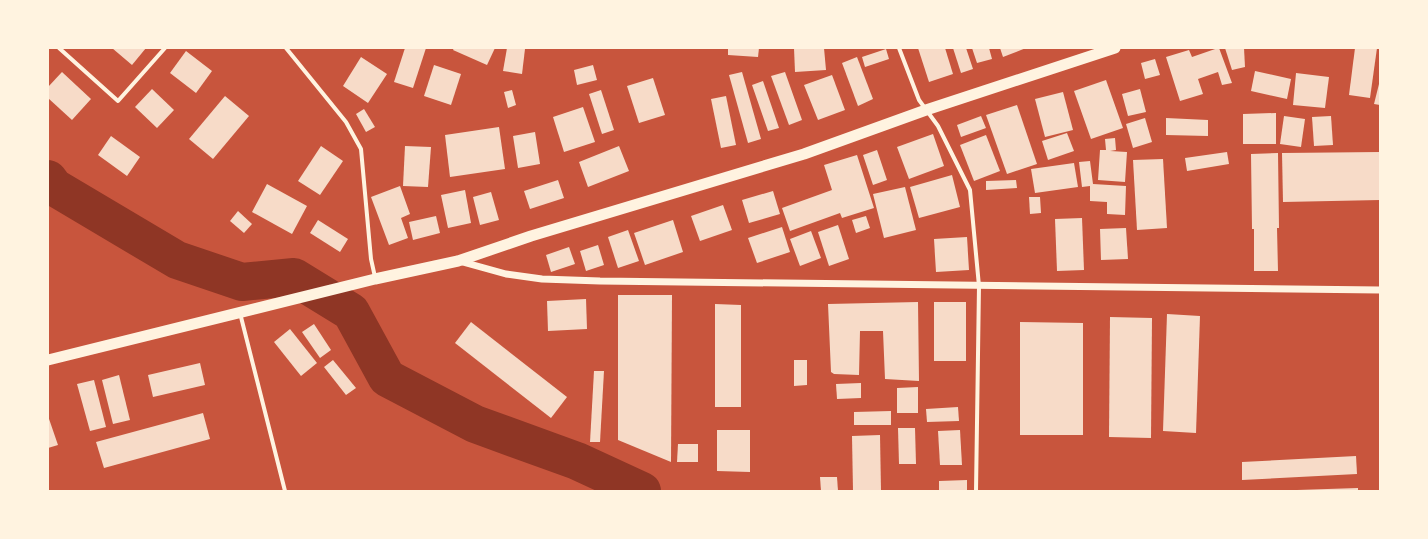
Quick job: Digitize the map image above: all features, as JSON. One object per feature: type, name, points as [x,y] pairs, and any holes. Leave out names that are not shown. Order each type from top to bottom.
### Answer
[{"type":"highway","points":[[48,360],[296,298],[458,261],[531,236],[804,154],[926,110],[1115,48]]},
{"type":"street","points":[[59,48],[118,101],[165,48]]},
{"type":"street","points":[[286,48],[346,122],[362,149],[371,259],[375,279]]},
{"type":"street","points":[[899,48],[918,100],[938,126],[970,190],[979,286],[976,491]]},
{"type":"street","points":[[458,261],[506,274],[542,279],[979,286],[1380,290]]},
{"type":"street","points":[[240,313],[286,491]]},
{"type":"building","points":[[112,48],[146,48],[132,65]]},
{"type":"building","points":[[405,48],[426,48],[413,88],[394,82]]},
{"type":"building","points":[[454,48],[495,48],[487,65],[453,50]]},
{"type":"building","points":[[507,48],[525,49],[522,74],[503,71]]},
{"type":"building","points":[[728,48],[759,48],[758,57],[728,55]]},
{"type":"building","points":[[794,48],[824,48],[826,70],[795,72]]},
{"type":"building","points":[[918,48],[945,48],[953,74],[929,82]]},
{"type":"building","points":[[953,48],[966,48],[973,69],[961,73]]},
{"type":"building","points":[[972,48],[989,48],[992,59],[977,63]]},
{"type":"building","points":[[1000,48],[1026,48],[1003,57]]},
{"type":"building","points":[[1218,48],[1232,83],[1222,85],[1218,72],[1198,79],[1203,94],[1180,101],[1166,57],[1189,50],[1192,57]]},
{"type":"building","points":[[1225,48],[1244,48],[1245,67],[1232,70]]},
{"type":"building","points":[[1355,48],[1377,48],[1370,98],[1349,95]]},
{"type":"building","points":[[886,49],[889,59],[865,67],[862,57]]},
{"type":"building","points":[[186,51],[212,71],[196,93],[170,73]]},
{"type":"building","points":[[361,57],[387,74],[368,103],[343,86]]},
{"type":"building","points":[[857,57],[873,99],[858,106],[842,63]]},
{"type":"building","points":[[1155,59],[1160,75],[1145,79],[1141,63]]},
{"type":"building","points":[[434,65],[461,74],[451,105],[424,96]]},
{"type":"building","points":[[593,65],[597,80],[577,85],[574,70]]},
{"type":"building","points":[[1255,71],[1291,79],[1287,99],[1251,91]]},
{"type":"building","points":[[62,72],[91,99],[72,120],[48,98],[48,87]]},
{"type":"building","points":[[742,72],[761,139],[748,143],[729,75]]},
{"type":"building","points":[[785,72],[802,120],[789,125],[771,76]]},
{"type":"building","points":[[1296,73],[1329,77],[1325,108],[1293,105]]},
{"type":"building","points":[[832,75],[845,110],[818,120],[804,85]]},
{"type":"building","points":[[653,78],[665,115],[639,123],[627,86]]},
{"type":"building","points":[[1106,80],[1123,128],[1091,139],[1074,91]]},
{"type":"building","points":[[763,81],[779,128],[768,131],[752,85]]},
{"type":"building","points":[[1380,84],[1380,105],[1374,104]]},
{"type":"building","points":[[152,89],[174,110],[157,128],[135,107]]},
{"type":"building","points":[[1140,89],[1146,112],[1128,116],[1122,94]]},
{"type":"building","points":[[512,90],[516,105],[508,108],[504,92]]},
{"type":"building","points":[[601,90],[614,130],[602,134],[589,94]]},
{"type":"building","points":[[1063,92],[1073,130],[1045,137],[1035,99]]},
{"type":"building","points":[[225,96],[249,116],[213,159],[189,139]]},
{"type":"building","points":[[726,96],[736,145],[721,148],[711,99]]},
{"type":"building","points":[[1017,105],[1037,164],[1007,174],[986,115]]},
{"type":"building","points":[[583,107],[595,142],[564,152],[553,117]]},
{"type":"building","points":[[364,109],[375,127],[366,132],[356,114]]},
{"type":"building","points":[[1276,113],[1276,144],[1243,144],[1243,114]]},
{"type":"building","points":[[981,116],[986,128],[961,137],[957,125]]},
{"type":"building","points":[[1284,116],[1305,119],[1301,147],[1280,144]]},
{"type":"building","points":[[1331,116],[1333,145],[1314,146],[1312,117]]},
{"type":"building","points":[[1145,118],[1152,142],[1133,148],[1126,124]]},
{"type":"building","points":[[1166,118],[1208,120],[1208,136],[1166,135]]},
{"type":"building","points":[[499,127],[505,169],[450,177],[445,135]]},
{"type":"building","points":[[535,132],[540,164],[518,168],[513,136]]},
{"type":"building","points":[[1067,133],[1074,151],[1048,160],[1042,141]]},
{"type":"building","points":[[933,134],[944,166],[909,179],[897,147]]},
{"type":"building","points":[[986,135],[1000,171],[974,181],[960,145]]},
{"type":"building","points":[[111,136],[140,157],[127,176],[98,155]]},
{"type":"building","points":[[1115,138],[1116,150],[1110,151],[1127,152],[1125,182],[1098,180],[1100,150],[1106,150],[1105,139]]},
{"type":"building","points":[[321,146],[343,161],[320,195],[298,181]]},
{"type":"building","points":[[405,146],[431,147],[428,187],[403,186]]},
{"type":"building","points":[[619,146],[629,171],[588,187],[579,162]]},
{"type":"building","points":[[877,150],[887,180],[873,185],[863,155]]},
{"type":"building","points":[[1227,152],[1229,164],[1187,171],[1185,158]]},
{"type":"building","points":[[1380,152],[1380,200],[1283,202],[1282,153]]},
{"type":"building","points":[[1278,153],[1278,271],[1254,271],[1251,154]]},
{"type":"building","points":[[857,155],[874,208],[842,218],[840,213],[790,231],[782,208],[832,190],[824,165]]},
{"type":"building","points":[[1163,159],[1167,228],[1137,230],[1133,160]]},
{"type":"building","points":[[1090,161],[1093,184],[1126,186],[1125,215],[1107,214],[1107,202],[1090,201],[1090,186],[1082,187],[1079,162]]},
{"type":"building","points":[[1074,163],[1078,187],[1035,193],[1031,169]]},
{"type":"building","points":[[952,175],[960,207],[919,218],[910,187]]},
{"type":"building","points":[[558,180],[564,198],[530,209],[524,191]]},
{"type":"building","points":[[1016,180],[1017,188],[986,190],[986,181]]},
{"type":"building","points":[[267,184],[307,206],[292,234],[252,212]]},
{"type":"building","points":[[400,186],[410,214],[401,218],[408,238],[389,245],[371,197]]},
{"type":"building","points":[[905,187],[916,230],[884,238],[873,194]]},
{"type":"building","points":[[465,190],[471,223],[448,228],[441,195]]},
{"type":"building","points":[[773,191],[780,214],[749,223],[742,200]]},
{"type":"building","points":[[491,192],[499,220],[480,225],[473,197]]},
{"type":"building","points":[[1029,197],[1040,197],[1041,213],[1030,214]]},
{"type":"building","points":[[723,205],[732,230],[700,241],[691,216]]},
{"type":"building","points":[[238,211],[252,224],[244,233],[230,221]]},
{"type":"building","points":[[436,216],[440,233],[413,240],[409,222]]},
{"type":"building","points":[[866,216],[870,228],[856,233],[852,220]]},
{"type":"building","points":[[1082,218],[1084,270],[1057,271],[1055,219]]},
{"type":"building","points":[[318,220],[348,239],[340,252],[310,233]]},
{"type":"building","points":[[673,220],[683,252],[645,265],[634,233]]},
{"type":"building","points":[[838,225],[849,259],[829,266],[818,232]]},
{"type":"building","points":[[782,227],[790,252],[757,263],[748,238]]},
{"type":"building","points":[[1126,228],[1128,259],[1101,260],[1100,229]]},
{"type":"building","points":[[628,230],[639,261],[618,268],[608,237]]},
{"type":"building","points":[[811,231],[821,258],[800,266],[790,239]]},
{"type":"building","points":[[967,237],[969,270],[936,272],[934,239]]},
{"type":"building","points":[[598,245],[604,265],[586,271],[580,251]]},
{"type":"building","points":[[569,247],[575,264],[551,272],[546,255]]},
{"type":"building","points":[[618,295],[672,295],[671,462],[618,440]]},
{"type":"building","points":[[586,299],[587,329],[548,331],[547,301]]},
{"type":"building","points":[[918,302],[919,381],[885,379],[883,331],[860,331],[859,375],[834,374],[831,372],[828,304]]},
{"type":"building","points":[[934,302],[966,302],[966,361],[934,361]]},
{"type":"building","points":[[715,304],[741,305],[741,407],[715,407]]},
{"type":"building","points":[[1167,314],[1200,316],[1196,433],[1163,431]]},
{"type":"building","points":[[1110,317],[1152,318],[1151,438],[1109,437]]},
{"type":"building","points":[[471,322],[567,397],[551,418],[455,343]]},
{"type":"building","points":[[1020,322],[1083,323],[1083,435],[1020,435]]},
{"type":"building","points":[[314,324],[331,350],[320,358],[302,332]]},
{"type":"building","points":[[290,329],[317,363],[301,376],[274,342]]},
{"type":"building","points":[[333,360],[356,388],[346,395],[324,367]]},
{"type":"building","points":[[794,360],[807,360],[807,385],[794,386]]},
{"type":"building","points":[[200,363],[205,385],[153,397],[148,375]]},
{"type":"building","points":[[594,371],[604,371],[600,442],[590,442]]},
{"type":"building","points":[[119,375],[130,420],[113,424],[102,380]]},
{"type":"building","points":[[94,380],[106,427],[90,431],[77,384]]},
{"type":"building","points":[[861,383],[861,398],[837,399],[836,384]]},
{"type":"building","points":[[918,387],[918,413],[897,413],[897,388]]},
{"type":"building","points":[[958,407],[959,421],[927,422],[926,409]]},
{"type":"building","points":[[891,411],[891,425],[854,425],[854,412]]},
{"type":"building","points":[[203,413],[210,439],[104,468],[96,442]]},
{"type":"building","points":[[48,416],[58,445],[48,448]]},
{"type":"building","points":[[898,428],[915,428],[916,464],[899,464]]},
{"type":"building","points":[[717,430],[750,430],[750,472],[717,471]]},
{"type":"building","points":[[960,430],[962,465],[940,465],[938,431]]},
{"type":"building","points":[[880,435],[881,491],[853,491],[852,436]]},
{"type":"building","points":[[678,444],[698,444],[698,462],[677,462]]},
{"type":"building","points":[[1356,456],[1357,474],[1242,480],[1242,462]]},
{"type":"building","points":[[820,477],[837,477],[838,491],[821,491]]},
{"type":"building","points":[[967,480],[967,491],[939,491],[939,481]]},
{"type":"building","points":[[1358,488],[1358,491],[1297,491],[1297,490]]},
{"type":"waterway","points":[[48,179],[54,187],[177,260],[242,282],[294,277],[351,312],[387,378],[475,424],[577,461],[642,491]]}]
